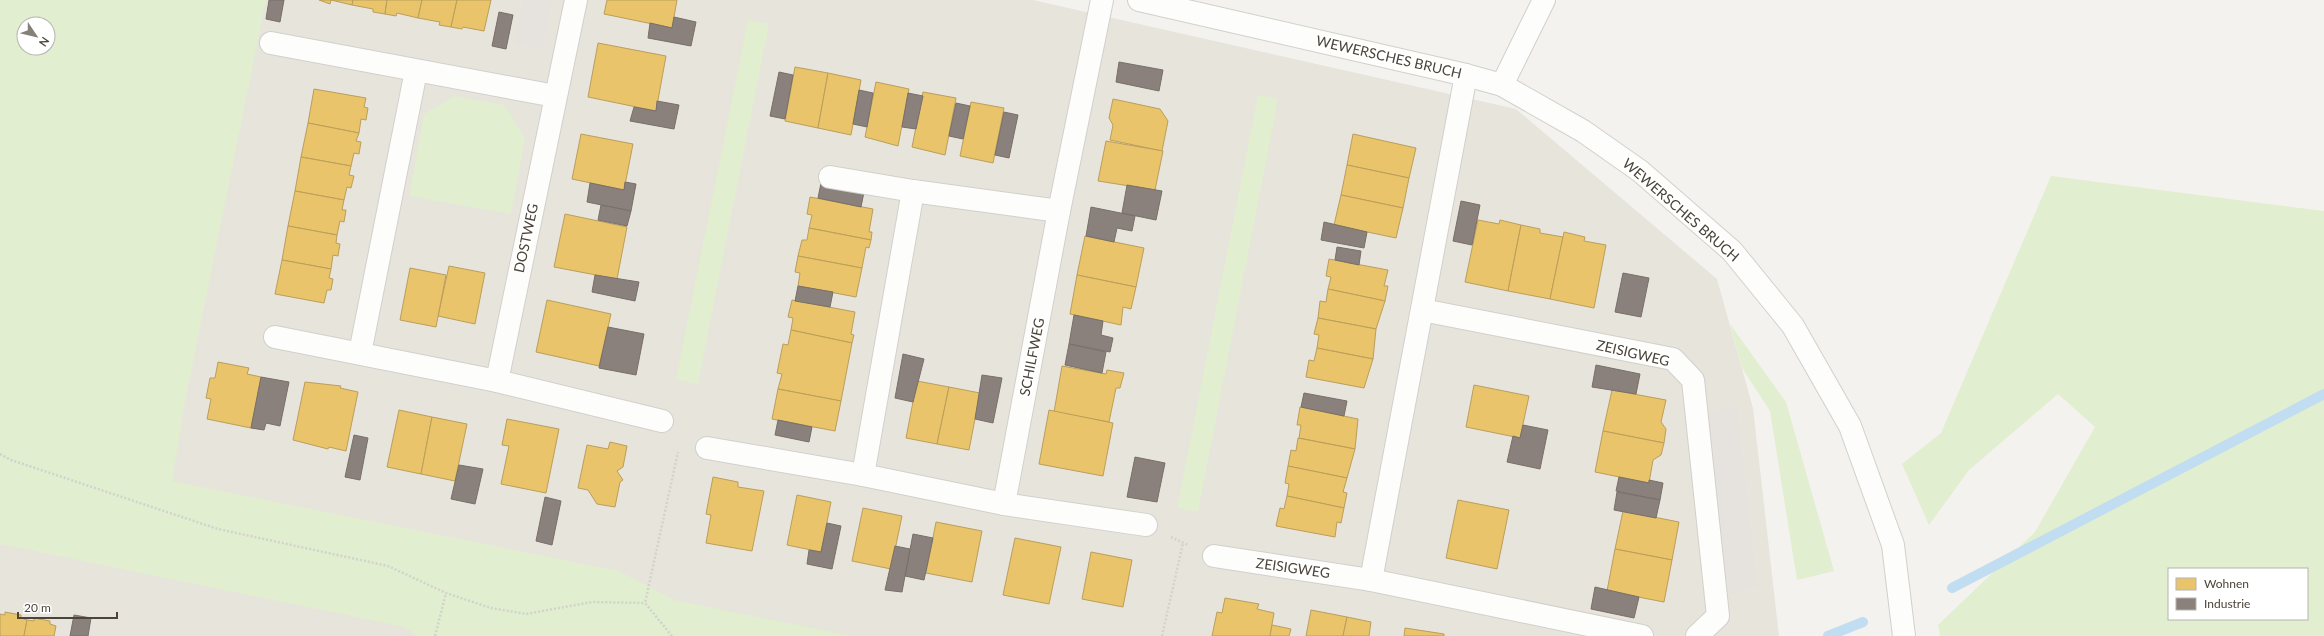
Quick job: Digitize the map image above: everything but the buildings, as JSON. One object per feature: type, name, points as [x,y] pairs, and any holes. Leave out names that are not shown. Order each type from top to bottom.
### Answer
[{"type":"street","name":"DOSTWEG","points":[[497,381],[576,0]]},
{"type":"street","name":"SCHILFWEG","points":[[1004,504],[1059,211],[1102,0]]},
{"type":"street","name":"WEWERSCHES BRUCH","points":[[1140,0],[1466,74],[1502,85],[1583,131],[1640,170],[1732,251],[1793,326],[1850,426],[1893,545],[1904,636]]},
{"type":"street","points":[[1502,85],[1544,0]]},
{"type":"street","points":[[271,43],[555,96]]},
{"type":"street","points":[[360,354],[416,71]]},
{"type":"street","points":[[1371,580],[1466,74]]},
{"type":"street","points":[[830,177],[912,191],[1059,211]]},
{"type":"street","points":[[863,475],[912,191]]},
{"type":"street","name":"ZEISIGWEG","points":[[1422,310],[1673,359],[1693,380],[1718,616],[1697,636]]},
{"type":"street","points":[[275,337],[497,381],[662,421]]},
{"type":"street","points":[[707,448],[863,475],[1004,504],[1146,525]]},
{"type":"street","name":"ZEISIGWEG","points":[[1214,556],[1371,580],[1642,636]]},
{"type":"path","points":[[645,603],[680,444]]},
{"type":"path","points":[[0,454],[11,460],[218,529],[388,566],[446,593],[491,608],[526,614],[592,602],[645,603],[672,636]]},
{"type":"path","points":[[1146,525],[1214,556]]},
{"type":"path","points":[[1162,636],[1183,543]]},
{"type":"path","points":[[435,636],[446,593]]},
{"type":"shaded area","points":[[0,0],[1033,0],[1516,109],[1717,279],[1753,408],[1779,636],[0,636]]},
{"type":"shaded area","points":[[523,0],[552,0],[542,49],[514,44]]},
{"type":"shaded area","points":[[1737,406],[1757,587],[1729,594],[1708,411]]},
{"type":"green space","points":[[0,0],[266,0],[185,402],[172,481],[619,571],[674,600],[852,636],[417,636],[405,627],[0,544]]},
{"type":"green space","points":[[748,20],[769,24],[698,384],[676,379]]},
{"type":"green space","points":[[1258,95],[1278,99],[1198,512],[1177,508]]},
{"type":"green space","points":[[455,96],[504,105],[525,138],[511,214],[409,196],[424,114]]},
{"type":"green space","points":[[2051,176],[2324,211],[2324,636],[1940,636],[1938,625],[2035,532],[2095,427],[2058,394],[1969,470],[1929,525],[1902,464],[1941,433]]},
{"type":"green space","points":[[1730,324],[1786,402],[1834,571],[1797,580],[1770,411],[1742,368]]},
{"type":"waterway","points":[[1952,588],[2324,394]]},
{"type":"waterway","points":[[1828,636],[1863,622]]}]
